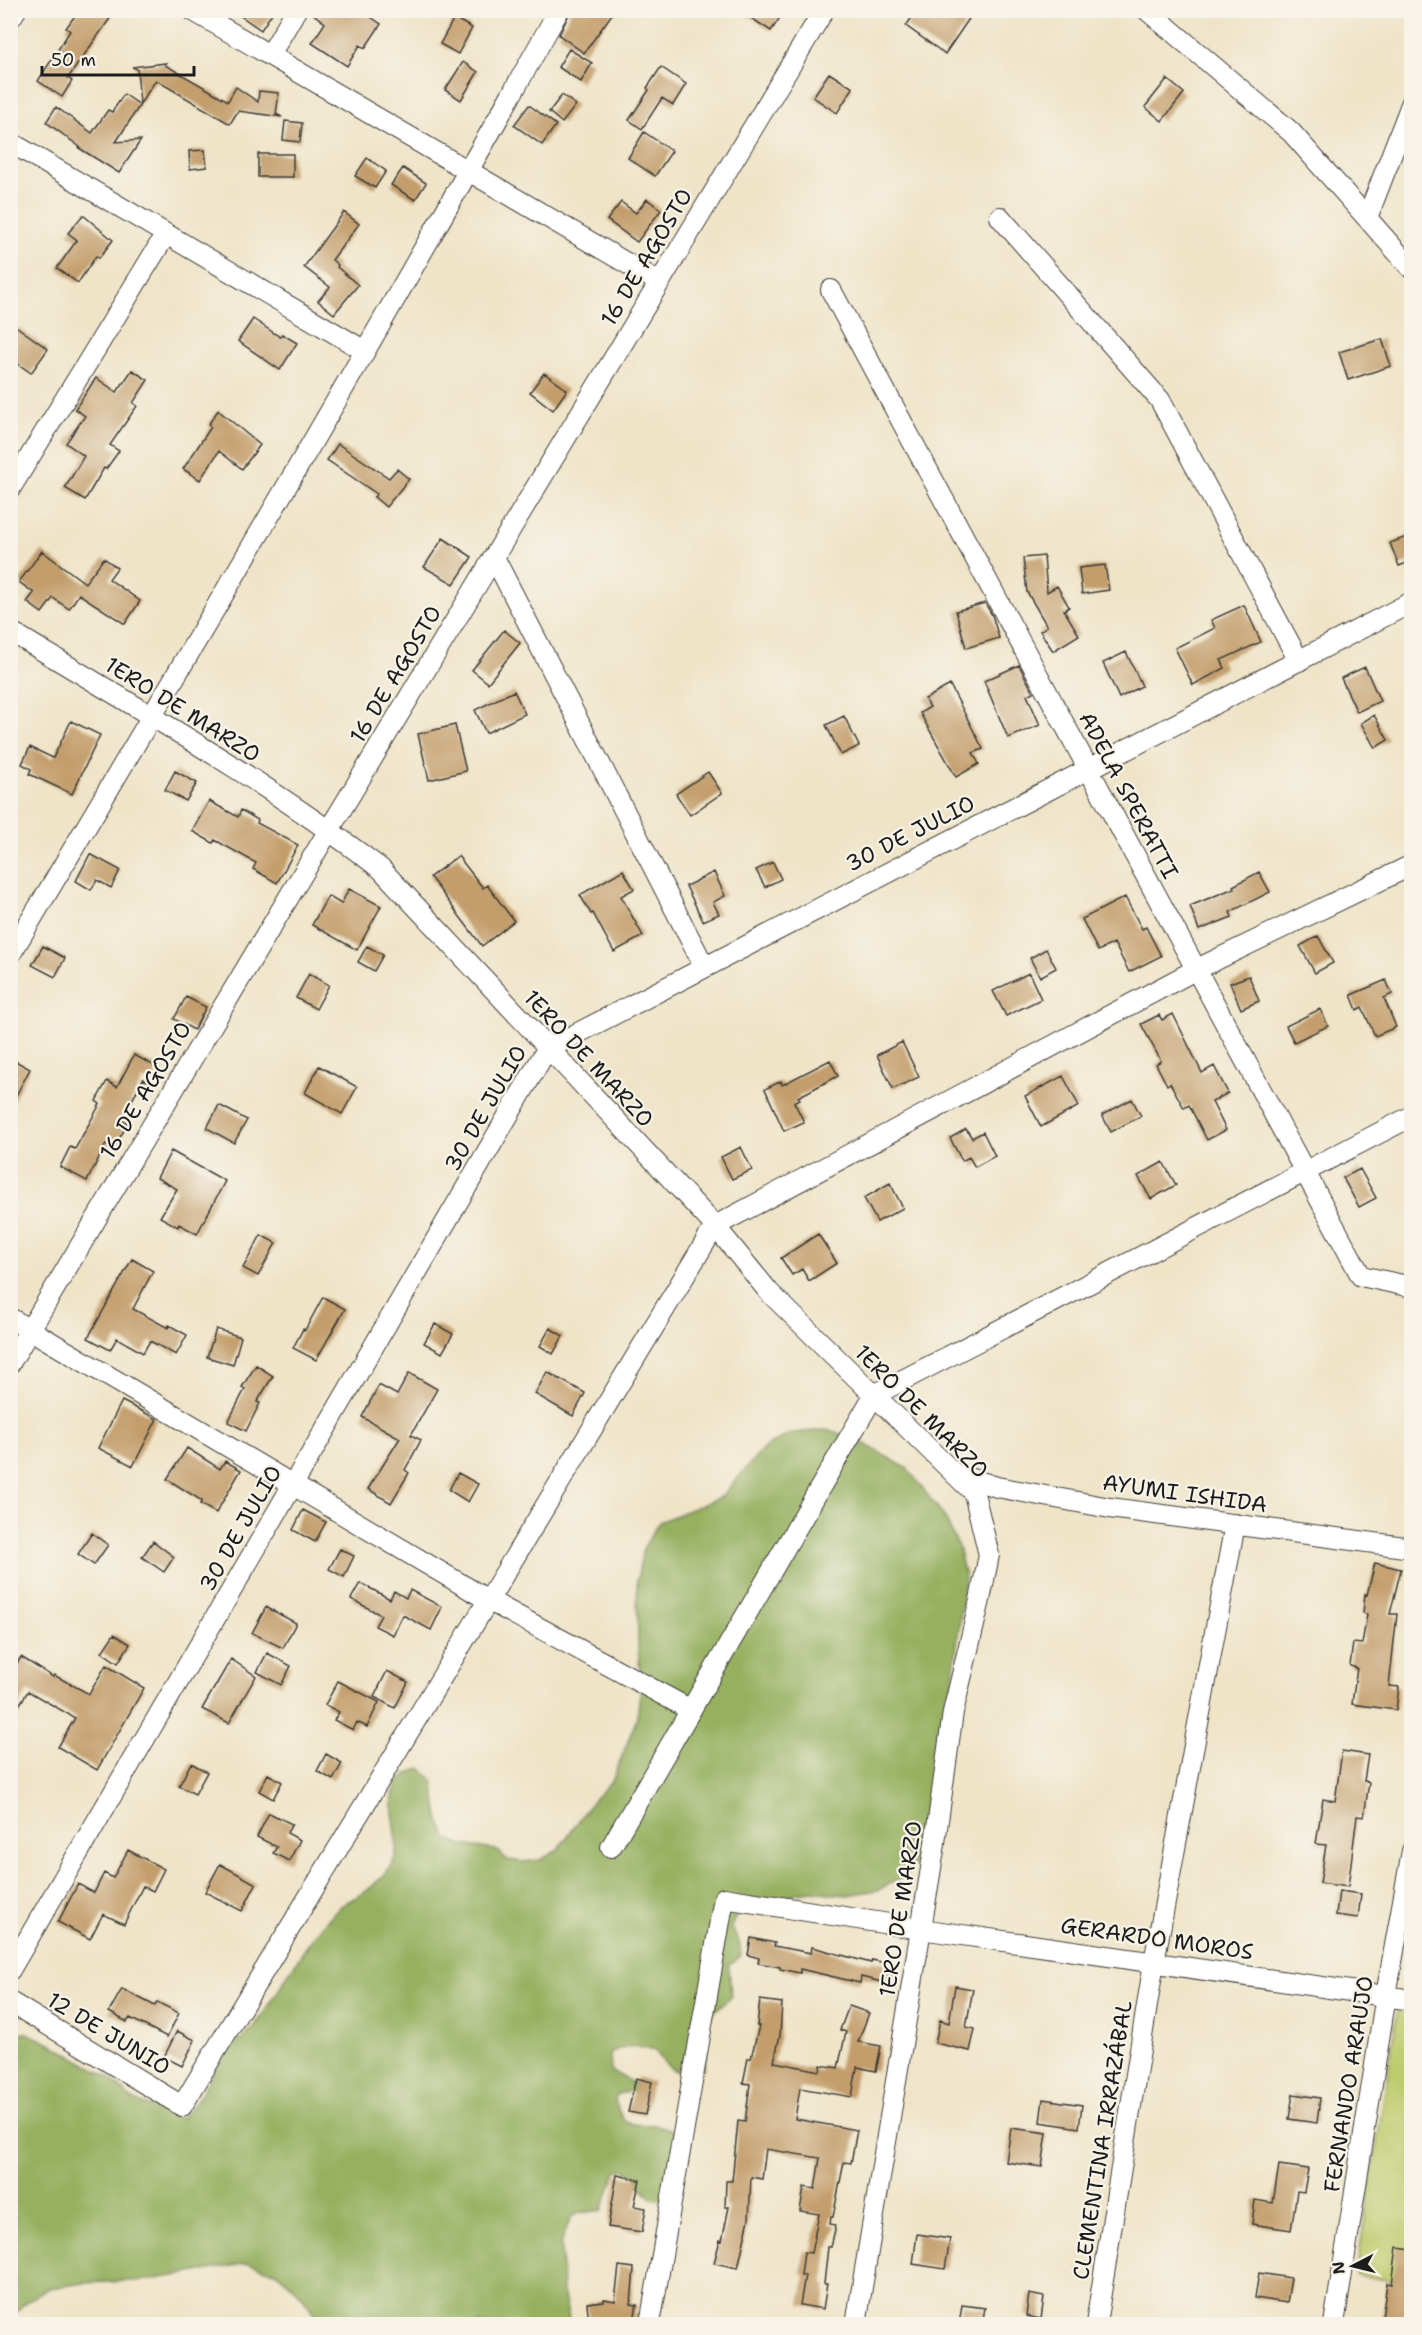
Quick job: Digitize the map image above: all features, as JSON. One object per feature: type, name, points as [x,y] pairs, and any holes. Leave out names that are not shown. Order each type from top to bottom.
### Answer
[{"type":"street","points":[[10,19],[16,10]]},
{"type":"street","points":[[192,10],[659,282]]},
{"type":"street","points":[[270,55],[296,10]]},
{"type":"street","points":[[10,955],[152,717],[365,351],[559,10]]},
{"type":"street","name":"16 DE AGOSTO","points":[[10,1363],[824,10]]},
{"type":"street","points":[[1147,10],[1291,132],[1412,269]]},
{"type":"street","points":[[1367,218],[1412,102]]},
{"type":"street","points":[[10,142],[365,351]]},
{"type":"street","points":[[1000,217],[1160,400],[1299,661]]},
{"type":"street","points":[[10,489],[166,234]]},
{"type":"street","name":"ADELA SPERATTI","points":[[831,290],[1361,1276],[1412,1287]]},
{"type":"street","points":[[494,557],[704,966]]},
{"type":"street","name":"30 DE JULIO","points":[[10,1970],[548,1049],[704,966],[1412,602]]},
{"type":"street","name":"1ERO DE MARZO","points":[[10,631],[152,717],[329,830],[381,869],[715,1226],[769,1292],[974,1493],[989,1555],[953,1712],[934,1850],[856,2325]]},
{"type":"street","points":[[488,1600],[715,1226],[1196,970],[1412,866]]},
{"type":"street","points":[[610,1847],[874,1395],[1412,1116]]},
{"type":"street","points":[[10,1318],[488,1600],[691,1710]]},
{"type":"street","name":"AYUMI ISHIDA","points":[[954,1473],[997,1487],[1110,1508],[1412,1548]]},
{"type":"street","name":"CLEMENTINA IRRAZÁBAL","points":[[1096,2325],[1155,1962],[1235,1524]]},
{"type":"street","name":"12 DE JUNIO","points":[[10,2002],[182,2106],[488,1600]]},
{"type":"street","name":"FERNANDO ARAUJO","points":[[1334,2325],[1386,1995],[1412,1851]]},
{"type":"street","name":"GERARDO MOROS","points":[[650,2325],[724,1898],[1412,2000]]},
{"type":"green space","points":[[826,1430],[856,1439],[908,1469],[945,1518],[958,1546],[965,1577],[949,1711],[927,1845],[907,1875],[878,1890],[847,1895],[812,1891],[797,1893],[753,1913],[737,1916],[731,1929],[739,1941],[741,1956],[729,1965],[731,1997],[714,2012],[704,2026],[705,2064],[703,2069],[679,2072],[669,2067],[656,2052],[644,2047],[624,2047],[610,2055],[611,2071],[637,2085],[633,2091],[618,2094],[615,2100],[624,2119],[636,2125],[661,2126],[670,2129],[681,2139],[669,2200],[651,2198],[640,2186],[638,2178],[624,2169],[616,2172],[602,2210],[579,2213],[571,2217],[561,2243],[563,2291],[570,2324],[319,2324],[320,2321],[300,2294],[278,2273],[249,2263],[150,2280],[84,2283],[49,2288],[23,2304],[11,2319],[11,2032],[27,2033],[55,2046],[109,2077],[132,2099],[179,2119],[198,2099],[221,2060],[259,2020],[326,1921],[341,1906],[372,1887],[391,1866],[396,1853],[393,1799],[396,1787],[405,1776],[421,1768],[433,1780],[440,1823],[448,1839],[462,1845],[496,1850],[508,1860],[524,1862],[540,1860],[558,1850],[591,1803],[613,1779],[637,1718],[641,1684],[637,1580],[643,1549],[659,1522],[721,1497],[765,1447],[792,1433]]},
{"type":"green space","points":[[1398,2008],[1412,2011],[1411,2284],[1356,2275]]},
{"type":"building","points":[[79,10],[116,10],[68,78],[72,81],[62,97],[38,81],[70,31],[66,28]]},
{"type":"building","points":[[232,10],[274,10],[261,30]]},
{"type":"building","points":[[308,10],[360,10],[381,24],[365,48],[360,45],[347,66],[312,43],[325,23]]},
{"type":"building","points":[[571,10],[615,10],[584,53],[559,35]]},
{"type":"building","points":[[739,10],[785,10],[771,31]]},
{"type":"building","points":[[917,10],[975,10],[945,54],[906,26]]},
{"type":"building","points":[[454,18],[472,28],[458,54],[440,44]]},
{"type":"building","points":[[569,49],[592,63],[581,82],[558,67]]},
{"type":"building","points":[[463,62],[478,72],[461,100],[445,90]]},
{"type":"building","points":[[166,63],[165,65],[228,101],[236,87],[258,102],[259,91],[279,93],[276,114],[282,117],[238,111],[230,124],[156,80],[140,104],[137,69],[132,67]]},
{"type":"building","points":[[661,67],[686,84],[673,105],[662,98],[642,129],[629,120]]},
{"type":"building","points":[[829,73],[853,88],[837,113],[813,97]]},
{"type":"building","points":[[1167,79],[1184,93],[1162,121],[1145,107]]},
{"type":"building","points":[[124,94],[140,105],[116,142],[141,140],[119,173],[79,148],[46,122],[56,107],[92,133],[108,110],[112,112]]},
{"type":"building","points":[[562,95],[576,105],[562,123],[549,112]]},
{"type":"building","points":[[529,105],[556,125],[542,145],[514,125]]},
{"type":"building","points":[[285,121],[302,123],[300,142],[283,140]]},
{"type":"building","points":[[644,132],[672,151],[655,176],[628,158]]},
{"type":"building","points":[[205,150],[207,167],[190,169],[189,151]]},
{"type":"building","points":[[258,154],[293,154],[293,177],[258,177]]},
{"type":"building","points":[[367,158],[386,171],[375,188],[355,176]]},
{"type":"building","points":[[403,168],[426,183],[415,200],[391,185]]},
{"type":"building","points":[[647,199],[661,210],[637,242],[607,220],[621,202],[636,213]]},
{"type":"building","points":[[344,212],[359,224],[332,260],[358,285],[334,314],[318,301],[330,287],[304,267]]},
{"type":"building","points":[[83,215],[113,240],[99,258],[96,256],[78,283],[57,268],[77,240],[68,233]]},
{"type":"building","points":[[253,319],[280,337],[282,334],[297,343],[280,370],[238,341]]},
{"type":"building","points":[[10,322],[48,349],[31,373],[10,358]]},
{"type":"building","points":[[1382,339],[1391,366],[1348,380],[1339,352]]},
{"type":"building","points":[[132,370],[148,380],[133,403],[137,406],[110,445],[119,451],[106,469],[104,468],[85,500],[65,488],[84,456],[66,443],[85,416],[75,409],[96,378],[117,392]]},
{"type":"building","points":[[544,373],[567,390],[553,410],[530,392]]},
{"type":"building","points":[[218,410],[260,445],[242,469],[219,451],[200,480],[183,469],[211,427],[208,425]]},
{"type":"building","points":[[338,444],[389,478],[397,469],[409,479],[386,507],[374,497],[377,494],[327,460]]},
{"type":"building","points":[[1412,535],[1412,561],[1399,566],[1390,543]]},
{"type":"building","points":[[443,538],[472,557],[454,584],[424,567]]},
{"type":"building","points":[[42,551],[85,583],[104,558],[117,568],[109,579],[140,601],[125,624],[79,594],[69,609],[53,598],[42,613],[27,602],[34,593],[19,582]]},
{"type":"building","points":[[1044,556],[1047,592],[1057,586],[1069,607],[1064,610],[1079,635],[1053,651],[1040,631],[1047,626],[1027,592],[1023,558]]},
{"type":"building","points":[[1105,565],[1109,590],[1082,594],[1079,568]]},
{"type":"building","points":[[985,603],[992,615],[999,638],[966,648],[956,611]]},
{"type":"building","points":[[1244,605],[1261,642],[1221,660],[1225,668],[1193,685],[1175,648],[1215,628],[1211,620]]},
{"type":"building","points":[[504,630],[520,643],[488,683],[472,670]]},
{"type":"building","points":[[1126,652],[1142,686],[1119,698],[1103,663]]},
{"type":"building","points":[[1019,665],[1033,692],[1027,695],[1040,725],[1008,738],[984,681]]},
{"type":"building","points":[[1365,667],[1380,701],[1357,712],[1341,678]]},
{"type":"building","points":[[950,685],[983,749],[973,753],[979,764],[956,777],[920,713],[930,707],[925,699]]},
{"type":"building","points":[[514,691],[525,714],[486,733],[475,710]]},
{"type":"building","points":[[1374,715],[1388,740],[1375,748],[1361,723]]},
{"type":"building","points":[[844,716],[859,746],[841,755],[826,725]]},
{"type":"building","points":[[71,721],[100,735],[72,794],[29,774],[31,769],[22,764],[30,747],[53,758]]},
{"type":"building","points":[[455,725],[466,771],[429,780],[418,734]]},
{"type":"building","points":[[175,771],[197,783],[186,801],[165,790]]},
{"type":"building","points":[[708,772],[722,793],[690,815],[676,794]]},
{"type":"building","points":[[209,801],[238,817],[241,810],[258,820],[257,823],[298,845],[277,883],[253,869],[256,863],[215,840],[213,843],[192,831]]},
{"type":"building","points":[[90,854],[120,870],[111,888],[97,880],[91,890],[76,881]]},
{"type":"building","points":[[458,856],[483,888],[487,885],[514,921],[482,946],[430,877]]},
{"type":"building","points":[[773,862],[781,879],[765,887],[756,870]]},
{"type":"building","points":[[623,870],[634,889],[621,896],[643,936],[614,952],[593,913],[591,914],[580,895]]},
{"type":"building","points":[[714,872],[725,896],[713,902],[719,914],[703,921],[686,886]]},
{"type":"building","points":[[1259,872],[1270,892],[1230,912],[1232,917],[1199,930],[1190,906],[1234,888],[1233,886]]},
{"type":"building","points":[[349,889],[381,906],[357,950],[312,925],[328,896],[341,904]]},
{"type":"building","points":[[1125,897],[1142,929],[1146,927],[1161,956],[1129,972],[1114,943],[1098,951],[1082,919]]},
{"type":"building","points":[[1318,936],[1333,963],[1315,973],[1300,946]]},
{"type":"building","points":[[43,946],[65,958],[55,977],[32,965]]},
{"type":"building","points":[[367,946],[383,955],[374,971],[358,962]]},
{"type":"building","points":[[1046,949],[1056,968],[1040,977],[1030,958]]},
{"type":"building","points":[[1029,973],[1041,999],[1006,1016],[993,991]]},
{"type":"building","points":[[309,974],[329,985],[316,1009],[296,998]]},
{"type":"building","points":[[1249,976],[1259,1001],[1241,1009],[1230,983]]},
{"type":"building","points":[[1386,980],[1392,994],[1384,998],[1396,1027],[1375,1036],[1362,1007],[1357,1010],[1351,995]]},
{"type":"building","points":[[186,997],[206,1007],[194,1030],[174,1019]]},
{"type":"building","points":[[1320,1009],[1328,1026],[1294,1042],[1286,1026]]},
{"type":"building","points":[[1173,1014],[1202,1073],[1214,1066],[1228,1093],[1212,1102],[1226,1130],[1207,1140],[1189,1105],[1184,1108],[1170,1083],[1167,1085],[1156,1064],[1161,1061],[1141,1024],[1159,1015],[1162,1020]]},
{"type":"building","points":[[902,1042],[919,1077],[893,1089],[877,1055]]},
{"type":"building","points":[[134,1055],[159,1068],[151,1083],[143,1079],[122,1120],[128,1123],[114,1148],[106,1144],[87,1181],[60,1167],[70,1147],[75,1149],[100,1104],[96,1101],[107,1081],[117,1087]]},
{"type":"building","points":[[10,1058],[30,1069],[10,1107]]},
{"type":"building","points":[[830,1060],[838,1076],[798,1097],[800,1099],[794,1102],[804,1122],[784,1131],[765,1089],[781,1081],[782,1085]]},
{"type":"building","points":[[319,1066],[357,1087],[342,1114],[305,1093]]},
{"type":"building","points":[[1063,1076],[1079,1106],[1041,1127],[1025,1096]]},
{"type":"building","points":[[1132,1099],[1141,1116],[1111,1132],[1102,1115]]},
{"type":"building","points":[[219,1105],[247,1120],[234,1143],[207,1128]]},
{"type":"building","points":[[966,1129],[972,1138],[983,1132],[995,1156],[975,1167],[969,1157],[962,1161],[950,1138]]},
{"type":"building","points":[[741,1147],[752,1170],[732,1179],[721,1157]]},
{"type":"building","points":[[171,1151],[225,1181],[197,1234],[160,1217],[177,1189],[157,1178]]},
{"type":"building","points":[[1163,1162],[1176,1185],[1151,1199],[1138,1176]]},
{"type":"building","points":[[1360,1169],[1376,1198],[1359,1207],[1343,1178]]},
{"type":"building","points":[[890,1183],[903,1208],[877,1222],[864,1198]]},
{"type":"building","points":[[818,1234],[837,1263],[809,1281],[802,1269],[792,1275],[781,1258]]},
{"type":"building","points":[[261,1235],[276,1243],[258,1276],[243,1268]]},
{"type":"building","points":[[132,1259],[153,1271],[133,1309],[168,1328],[169,1325],[187,1335],[176,1355],[150,1341],[143,1353],[117,1338],[110,1350],[88,1338]]},
{"type":"building","points":[[323,1297],[345,1309],[316,1360],[293,1348]]},
{"type":"building","points":[[435,1324],[453,1334],[442,1353],[424,1343]]},
{"type":"building","points":[[550,1328],[563,1336],[553,1354],[540,1346]]},
{"type":"building","points":[[216,1329],[241,1337],[233,1365],[207,1357]]},
{"type":"building","points":[[256,1365],[273,1376],[257,1402],[260,1403],[246,1431],[228,1422],[245,1389],[242,1387]]},
{"type":"building","points":[[547,1372],[585,1393],[573,1416],[535,1394]]},
{"type":"building","points":[[409,1373],[437,1389],[411,1435],[421,1440],[405,1470],[409,1473],[391,1503],[368,1489],[400,1438],[362,1417],[379,1385],[397,1395]]},
{"type":"building","points":[[122,1401],[157,1419],[133,1466],[98,1448]]},
{"type":"building","points":[[187,1448],[220,1469],[225,1461],[241,1470],[216,1513],[200,1504],[202,1501],[167,1479]]},
{"type":"building","points":[[458,1473],[478,1484],[468,1502],[449,1490]]},
{"type":"building","points":[[303,1510],[326,1522],[315,1542],[293,1530]]},
{"type":"building","points":[[92,1533],[108,1545],[94,1565],[78,1554]]},
{"type":"building","points":[[153,1541],[174,1557],[164,1572],[142,1557]]},
{"type":"building","points":[[340,1549],[354,1556],[344,1577],[329,1569]]},
{"type":"building","points":[[1375,1563],[1401,1569],[1390,1614],[1397,1614],[1389,1686],[1399,1687],[1396,1710],[1352,1704],[1357,1668],[1350,1666],[1353,1643],[1362,1644],[1367,1614],[1363,1613],[1365,1594],[1367,1595]]},
{"type":"building","points":[[360,1583],[390,1599],[394,1591],[406,1598],[410,1590],[442,1607],[431,1630],[403,1615],[393,1635],[375,1626],[381,1615],[351,1599]]},
{"type":"building","points":[[266,1607],[296,1623],[283,1648],[252,1633]]},
{"type":"building","points":[[114,1634],[130,1644],[118,1663],[102,1652]]},
{"type":"building","points":[[267,1653],[291,1666],[281,1685],[257,1672]]},
{"type":"building","points":[[21,1657],[53,1677],[54,1675],[89,1694],[106,1665],[144,1688],[97,1770],[58,1747],[75,1718],[28,1691],[10,1720],[10,1675]]},
{"type":"building","points":[[231,1659],[256,1676],[229,1723],[202,1709]]},
{"type":"building","points":[[387,1671],[408,1682],[395,1708],[374,1697]]},
{"type":"building","points":[[338,1681],[379,1702],[367,1727],[357,1722],[353,1730],[334,1720],[339,1712],[325,1705]]},
{"type":"building","points":[[1342,1751],[1368,1755],[1364,1781],[1369,1782],[1364,1817],[1357,1816],[1348,1887],[1320,1883],[1326,1845],[1316,1844],[1323,1799],[1335,1801]]},
{"type":"building","points":[[326,1754],[342,1763],[333,1780],[317,1771]]},
{"type":"building","points":[[191,1763],[207,1772],[195,1794],[179,1786]]},
{"type":"building","points":[[268,1774],[282,1782],[273,1799],[259,1791]]},
{"type":"building","points":[[269,1813],[292,1824],[287,1833],[300,1840],[289,1861],[273,1853],[277,1847],[257,1837]]},
{"type":"building","points":[[128,1850],[164,1869],[153,1891],[143,1886],[124,1924],[103,1914],[90,1939],[58,1922],[78,1884],[94,1893],[104,1873],[113,1878]]},
{"type":"building","points":[[220,1864],[256,1884],[242,1911],[205,1892]]},
{"type":"building","points":[[1339,1891],[1361,1894],[1358,1918],[1336,1915]]},
{"type":"building","points":[[751,1938],[775,1943],[774,1946],[811,1953],[812,1947],[871,1963],[872,1960],[894,1965],[890,1984],[861,1977],[860,1983],[800,1969],[800,1973],[758,1963],[759,1958],[748,1955]]},
{"type":"building","points":[[955,1986],[973,1989],[966,2027],[975,2029],[970,2051],[935,2043],[940,2020],[949,2023]]},
{"type":"building","points":[[122,1989],[155,2006],[157,2002],[179,2013],[167,2037],[130,2018],[127,2022],[109,2012]]},
{"type":"building","points":[[760,2000],[782,2003],[780,2035],[774,2062],[820,2071],[821,2065],[838,2068],[846,2032],[840,2030],[849,2006],[869,2013],[858,2042],[881,2046],[876,2071],[857,2067],[852,2097],[800,2088],[795,2119],[857,2130],[851,2163],[844,2162],[833,2217],[831,2217],[830,2224],[836,2225],[831,2247],[828,2247],[824,2284],[827,2284],[823,2309],[800,2305],[805,2275],[801,2275],[804,2252],[811,2253],[819,2214],[800,2211],[804,2187],[815,2189],[820,2158],[766,2149],[762,2179],[751,2177],[749,2219],[738,2268],[714,2263],[720,2240],[722,2241],[729,2207],[725,2207],[726,2181],[732,2181],[738,2121],[745,2122],[750,2084],[743,2083],[748,2058],[751,2058],[759,2026],[757,2026]]},
{"type":"building","points":[[177,2031],[195,2040],[182,2066],[164,2057]]},
{"type":"building","points":[[636,2078],[652,2082],[645,2115],[628,2112]]},
{"type":"building","points":[[1293,2094],[1320,2098],[1317,2123],[1289,2119]]},
{"type":"building","points":[[1043,2099],[1082,2105],[1079,2128],[1040,2122]]},
{"type":"building","points":[[1011,2128],[1047,2133],[1042,2167],[1006,2162]]},
{"type":"building","points":[[1279,2165],[1308,2169],[1304,2192],[1297,2191],[1291,2230],[1252,2224],[1255,2200],[1273,2203]]},
{"type":"building","points":[[617,2175],[640,2180],[634,2206],[646,2208],[642,2232],[608,2227]]},
{"type":"building","points":[[917,2234],[950,2239],[945,2269],[913,2264]]},
{"type":"building","points":[[1397,2247],[1412,2249],[1412,2325],[1381,2325],[1387,2283],[1392,2284]]},
{"type":"building","points":[[619,2266],[634,2268],[631,2304],[637,2305],[633,2325],[589,2323],[587,2303],[604,2301],[604,2299],[615,2301]]},
{"type":"building","points":[[1259,2273],[1291,2278],[1287,2303],[1255,2298]]},
{"type":"building","points":[[1029,2294],[1044,2297],[1041,2319],[1026,2316]]},
{"type":"building","points":[[962,2305],[985,2308],[982,2325],[959,2325]]}]
